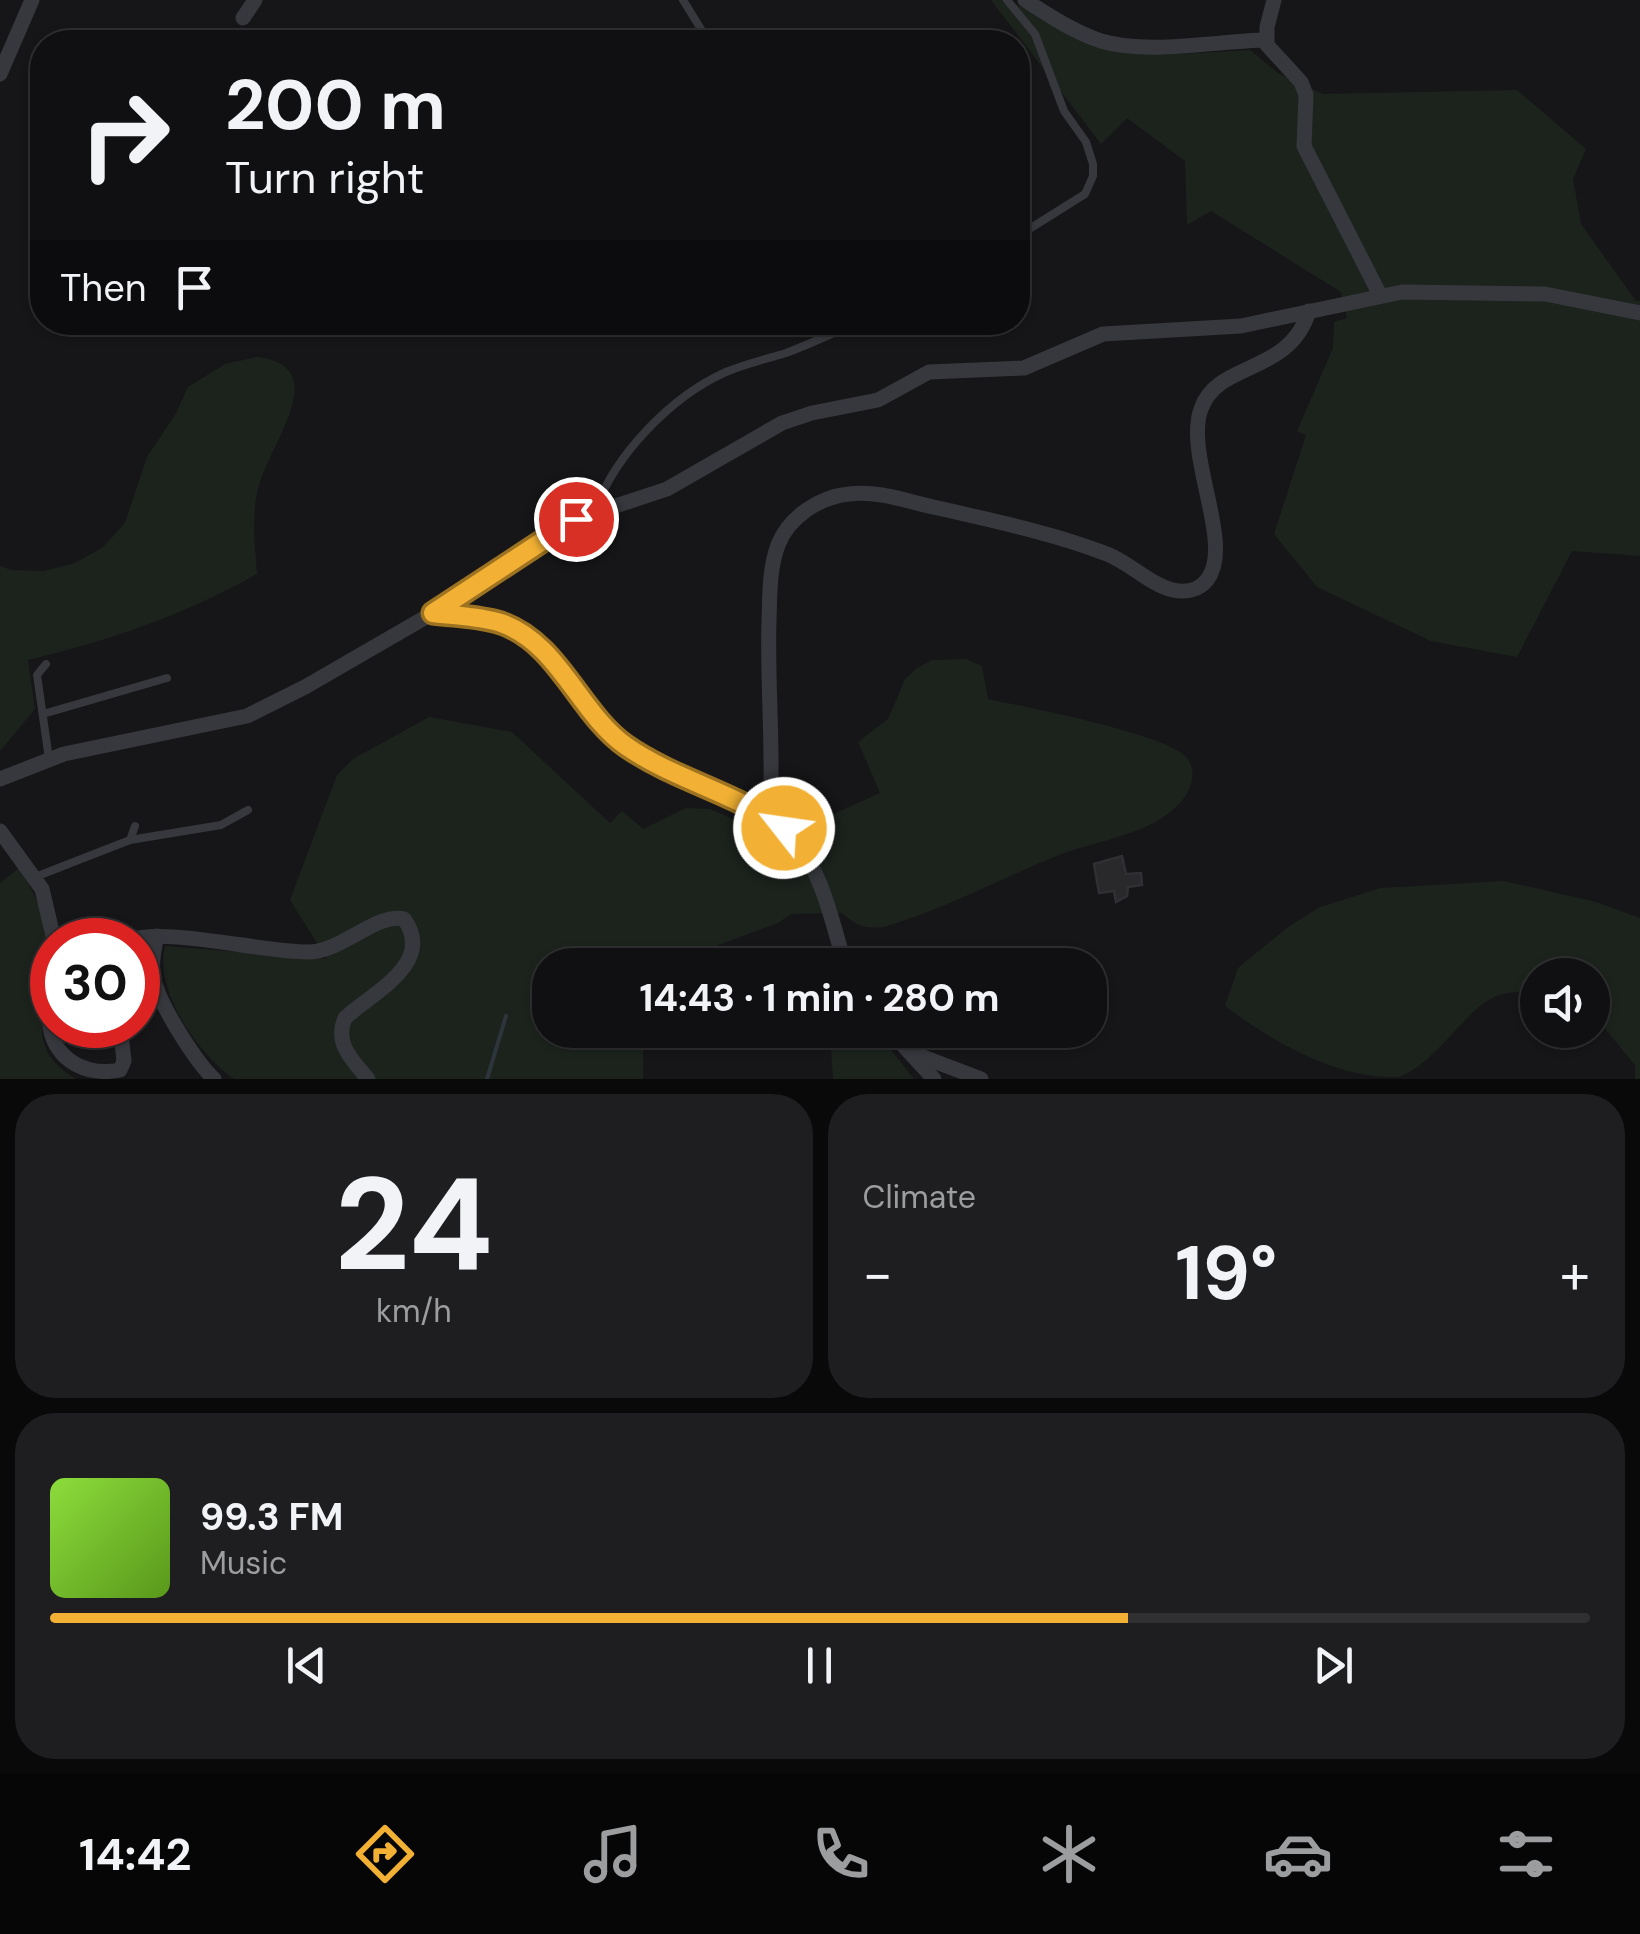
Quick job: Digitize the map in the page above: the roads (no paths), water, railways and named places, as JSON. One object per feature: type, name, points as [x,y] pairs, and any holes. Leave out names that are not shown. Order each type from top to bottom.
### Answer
[{"type":"street","points":[[0,74],[32,0]]},
{"type":"street","points":[[243,18],[255,0]]},
{"type":"street","points":[[1024,0],[1070,27],[1119,44],[1266,40]]},
{"type":"street","points":[[1266,40],[1274,0]]},
{"type":"street","points":[[1266,40],[1302,82],[1306,95],[1304,146],[1380,295]]},
{"type":"street","points":[[0,779],[98,745],[246,716],[305,687],[433,613],[576,519],[667,490],[782,422],[878,400],[929,372],[1024,368],[1103,334],[1222,329],[1402,292],[1544,294],[1612,310],[1640,312]]},
{"type":"street","points":[[770,818],[768,668],[772,566],[781,538],[796,520],[826,499],[870,492],[1078,544],[1129,564],[1168,588],[1197,589],[1211,576],[1215,559],[1197,444],[1200,408],[1216,386],[1288,347],[1303,329],[1309,311]]},
{"type":"street","points":[[433,613],[477,617],[515,629],[545,654],[598,720],[628,748],[784,828],[814,867],[840,948]]},
{"type":"street","points":[[0,831],[42,889],[49,918]]},
{"type":"street","points":[[160,936],[308,952],[342,944],[396,916],[404,919],[414,937],[408,964],[344,1018],[340,1030],[340,1041],[368,1079]]},
{"type":"street","points":[[160,995],[198,1062],[214,1079]]},
{"type":"street","points":[[54,1048],[60,1058],[100,1078],[120,1070],[123,1048]]},
{"type":"street","points":[[906,1048],[934,1079]]},
{"type":"street","points":[[910,1052],[981,1079]]},
{"type":"lane","points":[[683,0],[702,30]]},
{"type":"lane","points":[[1007,0],[1036,34],[1064,111],[1086,142],[1093,164],[1093,176],[1085,194],[1030,228]]},
{"type":"lane","points":[[595,511],[607,484],[634,445],[704,384],[728,371],[828,335]]},
{"type":"lane","points":[[46,664],[38,675],[50,760]]},
{"type":"lane","points":[[43,714],[168,678]]},
{"type":"lane","points":[[35,877],[130,840],[220,826],[248,810]]},
{"type":"lane","points":[[130,840],[135,826]]},
{"type":"waterway","points":[[487,1079],[506,1016]]}]
